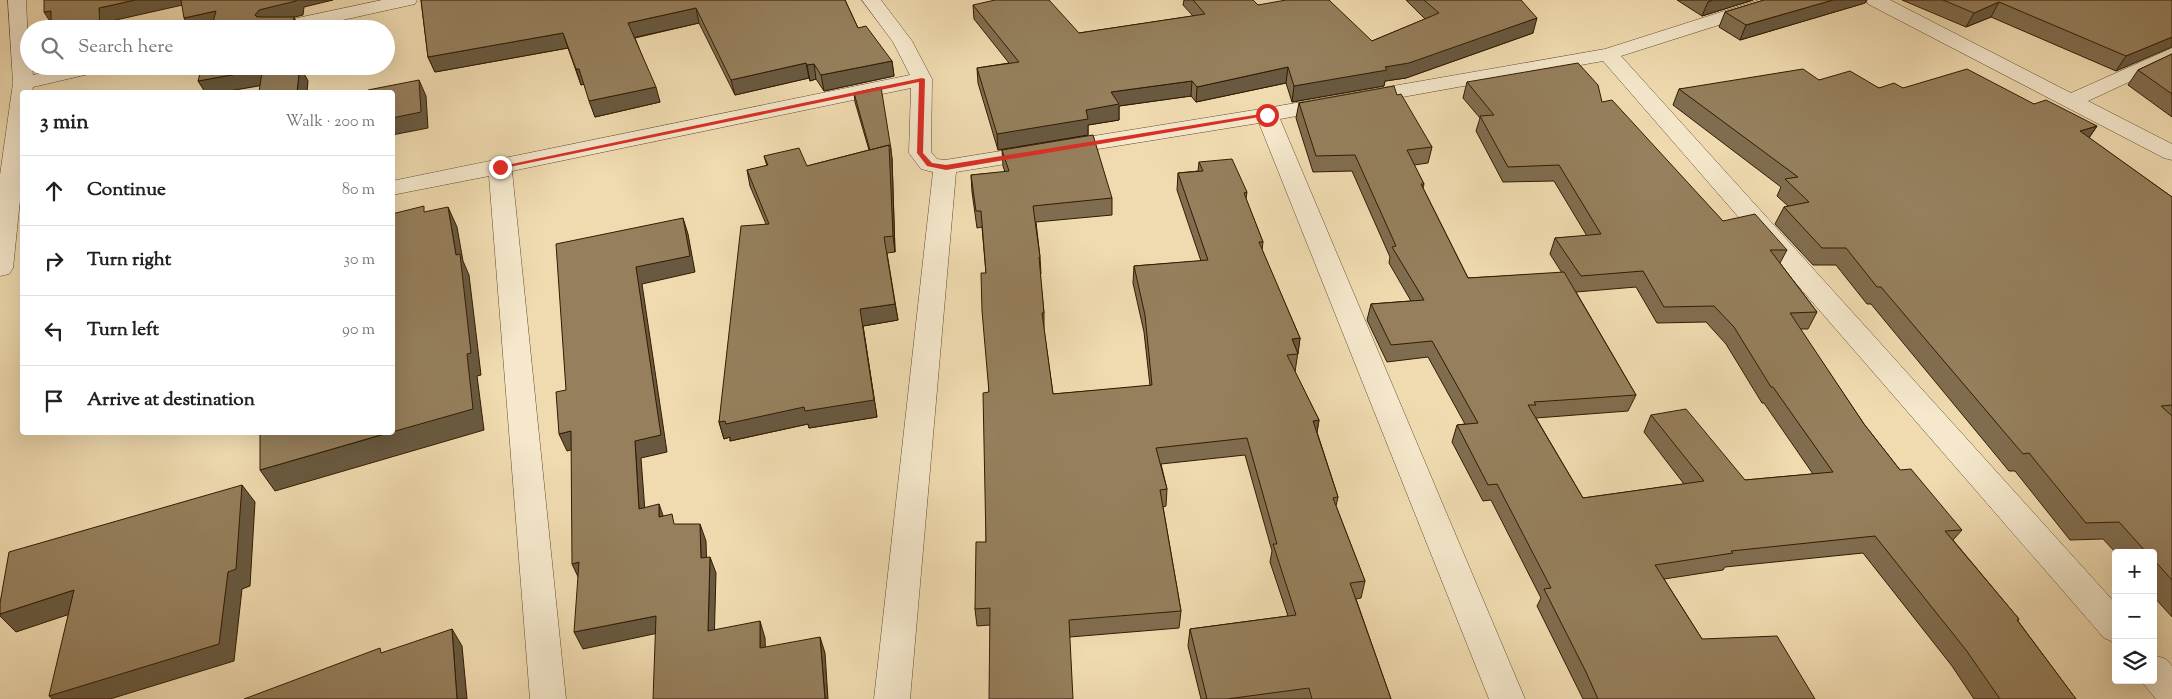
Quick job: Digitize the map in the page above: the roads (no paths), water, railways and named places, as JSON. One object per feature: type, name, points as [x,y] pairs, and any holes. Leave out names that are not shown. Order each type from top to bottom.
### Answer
[{"type":"street","points":[[0,1],[7,0]]},
{"type":"street","points":[[17,0],[20,41]]},
{"type":"street","points":[[315,20],[405,0]]},
{"type":"street","points":[[871,0],[902,41],[922,79],[920,153],[929,164],[946,168],[1267,115],[1608,54],[1778,0]]},
{"type":"street","points":[[1875,0],[2172,152]]},
{"type":"street","points":[[1608,54],[2112,623]]},
{"type":"street","points":[[2073,100],[2172,54]]},
{"type":"street","points":[[20,90],[22,75]]},
{"type":"street","points":[[23,82],[56,75]]},
{"type":"street","points":[[395,187],[922,79]]},
{"type":"street","points":[[8,265],[8,130],[20,92]]},
{"type":"street","points":[[1267,115],[1507,699]]},
{"type":"street","points":[[500,167],[548,699]]},
{"type":"street","points":[[892,699],[946,168]]},
{"type":"street","points":[[2157,674],[2172,691]]}]
